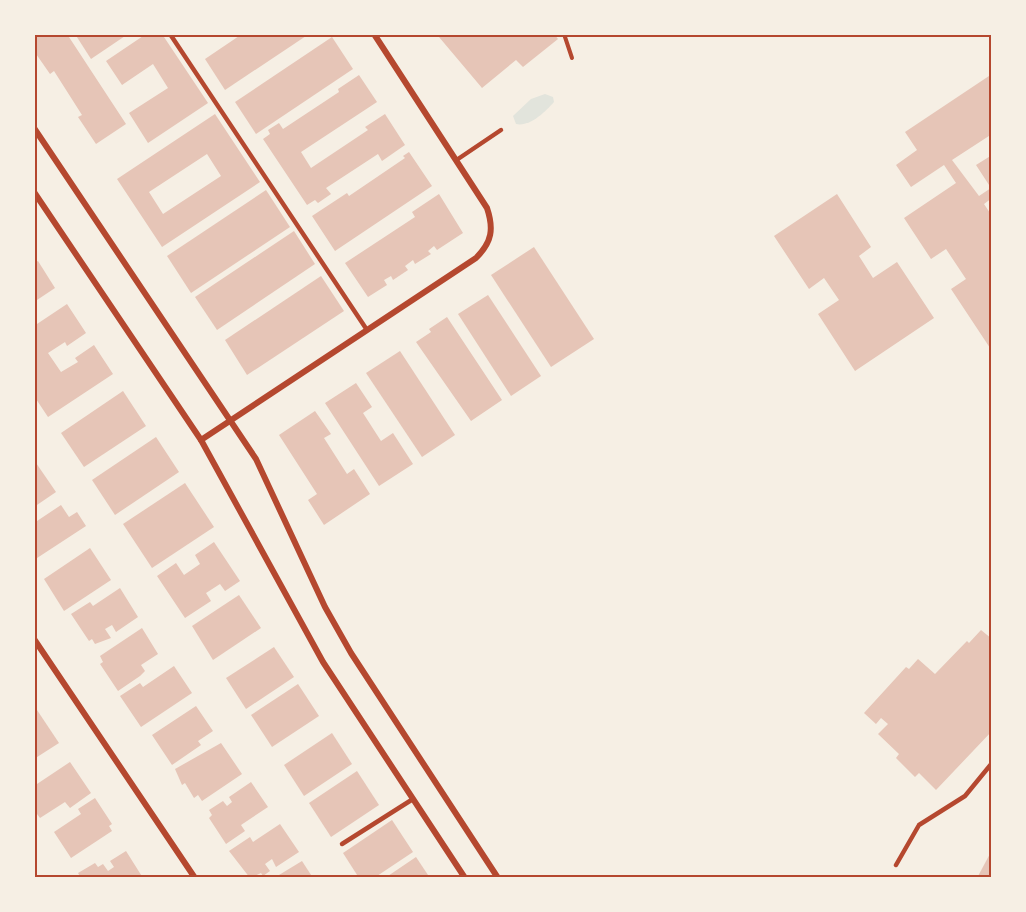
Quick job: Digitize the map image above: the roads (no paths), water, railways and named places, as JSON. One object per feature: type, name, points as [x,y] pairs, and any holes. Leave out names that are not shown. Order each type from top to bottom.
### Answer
[{"type":"street","points":[[201,441],[476,258],[486,248],[492,234],[489,214],[458,159],[374,34]]},
{"type":"street","points":[[34,128],[232,420],[256,459],[320,598],[351,653],[498,878]]},
{"type":"street","points":[[34,192],[201,441],[323,662],[465,878]]},
{"type":"street","points":[[34,639],[195,878]]},
{"type":"lane","points":[[170,34],[367,330]]},
{"type":"lane","points":[[458,159],[501,130]]},
{"type":"lane","points":[[896,865],[919,825],[965,796],[992,763]]},
{"type":"lane","points":[[342,844],[413,799]]}]
